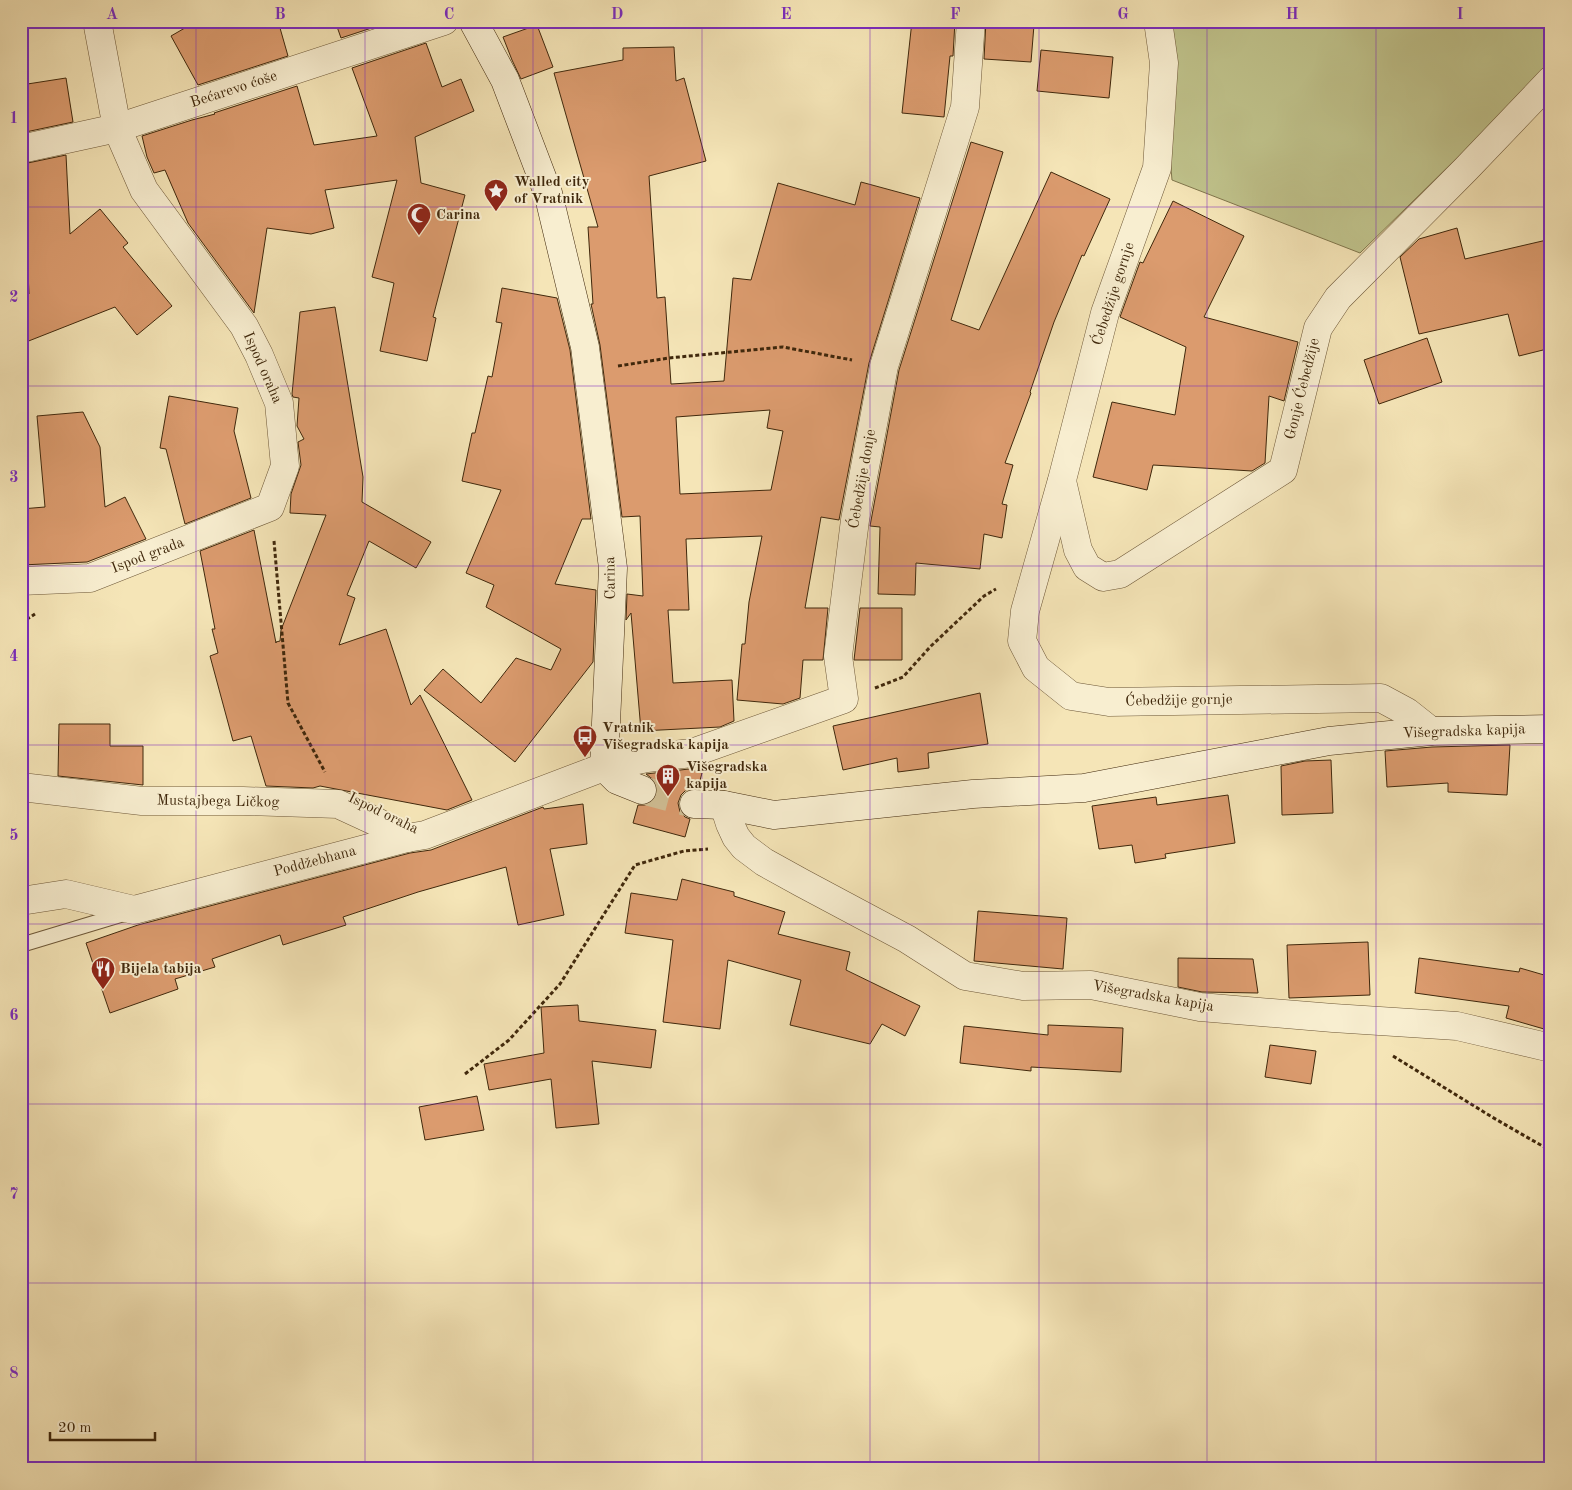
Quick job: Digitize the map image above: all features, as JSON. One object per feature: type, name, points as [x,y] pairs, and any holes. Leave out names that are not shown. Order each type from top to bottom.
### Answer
[{"type":"street","name":"Ispod oraha","points":[[97,21],[117,128],[144,190],[244,326],[280,403],[285,466],[270,507]]},
{"type":"street","name":"Bećarevo ćoše","points":[[21,150],[117,128],[444,21]]},
{"type":"street","name":"Carina","points":[[473,21],[505,80],[548,193],[585,347],[613,568],[604,767]]},
{"type":"street","name":"Ćebedžije donje","points":[[844,699],[838,656],[855,520],[884,366],[965,107],[972,21]]},
{"type":"street","name":"Ćebedžije gornje","points":[[1158,21],[1164,63],[1157,168],[1105,313],[1062,480],[1024,611],[1022,641],[1036,668],[1071,696],[1109,702],[1381,698],[1407,712],[1431,731]]},
{"type":"street","name":"Gonje Ćebedžije","points":[[1062,480],[1078,550],[1087,567],[1103,577],[1120,574],[1283,470],[1318,328],[1338,298],[1551,80]]},
{"type":"street","name":"Ispod grada","points":[[21,581],[90,578],[270,507]]},
{"type":"street","points":[[604,767],[647,758],[692,753],[844,699]]},
{"type":"street","name":"Višegradska kapija","points":[[694,804],[724,805],[774,815],[973,794],[1084,788],[1329,741],[1431,731],[1551,729]]},
{"type":"street","points":[[604,767],[617,780],[642,790]]},
{"type":"street","name":"Poddžebhana","points":[[134,910],[424,835],[604,767]]},
{"type":"street","name":"Mustajbega Ličkog","points":[[21,787],[142,801],[243,801],[338,804],[407,838]]},
{"type":"street","name":"Višegradska kapija","points":[[724,805],[736,837],[744,848],[764,862],[907,939],[965,976],[1023,986],[1091,985],[1200,1007],[1457,1026],[1551,1048]]},
{"type":"street","points":[[21,901],[66,894],[134,910]]},
{"type":"lane","name":"Poddžebhana","points":[[21,945],[134,910]]},
{"type":"path","points":[[589,371],[668,358],[783,347],[884,366]]},
{"type":"path","points":[[270,507],[288,703],[326,773]]},
{"type":"path","points":[[844,699],[903,677],[930,646],[984,596],[1037,565]]},
{"type":"path","points":[[465,1074],[509,1040],[560,984],[635,865],[684,851],[744,848]]},
{"type":"path","points":[[1391,1055],[1551,1152]]},
{"type":"green space","points":[[1158,21],[1551,21],[1551,60],[1499,117],[1360,253],[1172,180]]},
{"type":"building","points":[[197,21],[278,21],[288,56],[198,85],[171,36]]},
{"type":"building","points":[[335,21],[393,21],[341,38]]},
{"type":"building","points":[[912,21],[955,21],[953,56],[950,56],[944,117],[902,113]]},
{"type":"building","points":[[986,21],[1034,25],[1031,62],[984,59]]},
{"type":"building","points":[[537,25],[553,67],[521,79],[503,37]]},
{"type":"building","points":[[426,43],[442,87],[461,79],[474,111],[415,137],[421,183],[465,195],[433,317],[436,318],[427,361],[380,351],[394,283],[372,277],[397,180],[325,190],[334,228],[311,234],[267,228],[254,313],[188,223],[165,170],[154,173],[147,157],[142,136],[297,86],[314,145],[377,136],[352,68]]},
{"type":"building","points":[[674,47],[676,81],[684,78],[706,161],[649,176],[657,298],[665,297],[671,384],[724,381],[733,278],[751,280],[778,183],[855,205],[861,182],[920,198],[869,363],[839,520],[821,517],[805,608],[828,608],[823,660],[803,660],[800,698],[783,704],[737,700],[742,644],[745,644],[749,602],[762,536],[686,539],[689,610],[668,610],[673,683],[732,680],[734,721],[720,727],[641,731],[631,613],[626,620],[627,594],[643,596],[640,516],[622,517],[600,345],[591,304],[593,304],[588,227],[598,227],[554,73],[623,60],[623,48]],"holes":[[[770,410],[767,428],[783,431],[771,490],[680,494],[676,417]]]},
{"type":"building","points":[[1041,50],[1113,57],[1109,98],[1037,91]]},
{"type":"building","points":[[66,78],[73,122],[21,133],[21,85]]},
{"type":"building","points":[[971,142],[1003,152],[951,320],[979,330],[1051,172],[1110,199],[1084,256],[1082,255],[1054,322],[1031,393],[1005,463],[1013,465],[1002,504],[1007,505],[1002,538],[984,534],[980,569],[916,563],[915,595],[878,594],[880,527],[870,526],[899,370]]},
{"type":"building","points":[[66,155],[70,234],[100,209],[128,243],[123,247],[172,306],[137,335],[115,307],[21,344],[21,297],[29,294],[23,164]]},
{"type":"building","points":[[1173,201],[1244,236],[1204,317],[1298,342],[1284,401],[1269,396],[1265,463],[1252,471],[1153,465],[1147,490],[1093,477],[1112,402],[1175,415],[1186,347],[1120,317],[1140,262],[1143,263]]},
{"type":"building","points":[[1457,228],[1465,259],[1551,239],[1551,348],[1519,356],[1508,314],[1419,334],[1400,257],[1419,239]]},
{"type":"building","points":[[502,288],[557,298],[570,350],[591,519],[582,519],[555,584],[596,590],[593,662],[515,762],[424,690],[443,669],[481,703],[516,658],[551,670],[561,649],[486,607],[494,585],[466,573],[501,490],[462,481],[472,433],[475,433],[488,376],[492,377],[502,323],[496,322]]},
{"type":"building","points":[[335,307],[363,477],[362,502],[431,542],[416,568],[369,541],[347,595],[355,598],[339,645],[386,629],[411,705],[420,695],[472,800],[447,810],[320,786],[313,788],[266,786],[251,736],[233,741],[210,656],[218,653],[212,629],[215,629],[200,551],[254,530],[276,643],[280,641],[281,630],[326,515],[290,513],[291,494],[301,465],[298,442],[304,439],[297,426],[299,398],[293,397],[292,394],[300,312]]},
{"type":"building","points":[[1427,338],[1442,382],[1379,404],[1364,360]]},
{"type":"building","points":[[169,396],[238,408],[234,431],[251,498],[185,524],[166,449],[160,448]]},
{"type":"building","points":[[83,412],[100,447],[105,507],[125,497],[146,539],[87,562],[21,565],[21,509],[45,507],[37,416]]},
{"type":"building","points":[[860,608],[902,608],[902,660],[854,660]]},
{"type":"building","points":[[980,693],[988,744],[928,753],[929,768],[898,772],[897,758],[843,770],[833,726]]},
{"type":"building","points":[[59,724],[110,724],[110,746],[143,746],[143,785],[58,776]]},
{"type":"building","points":[[1510,745],[1507,795],[1448,792],[1448,783],[1387,787],[1385,751],[1432,747]]},
{"type":"building","points":[[1331,760],[1333,813],[1282,815],[1281,766],[1305,761]]},
{"type":"building","name":"Višegradska kapija","points":[[689,769],[702,773],[698,788],[686,790],[681,795],[678,803],[680,812],[690,819],[685,837],[633,823],[638,805],[651,803],[657,795],[655,781],[646,774]]},
{"type":"building","points":[[1228,795],[1235,843],[1165,854],[1166,858],[1135,863],[1132,845],[1099,849],[1092,806],[1156,797],[1157,805]]},
{"type":"building","points":[[583,804],[587,844],[550,849],[564,915],[518,925],[506,867],[418,892],[343,917],[346,925],[283,945],[280,935],[212,959],[215,967],[175,979],[178,989],[110,1013],[86,943],[138,925],[410,853],[431,850],[543,807],[544,809]]},
{"type":"building","points":[[682,879],[734,892],[734,896],[785,912],[778,934],[850,952],[846,970],[920,1006],[905,1036],[882,1024],[870,1044],[790,1025],[801,980],[728,960],[720,1029],[663,1022],[673,940],[625,933],[631,893],[677,900]]},
{"type":"building","points":[[978,911],[1067,918],[1063,969],[974,961]]},
{"type":"building","points":[[1368,942],[1370,995],[1289,998],[1287,945]]},
{"type":"building","points":[[1178,958],[1253,959],[1258,993],[1202,992],[1178,987]]},
{"type":"building","points":[[1419,958],[1519,972],[1520,968],[1551,977],[1551,1031],[1506,1018],[1509,1006],[1415,993]]},
{"type":"building","points":[[578,1005],[579,1021],[656,1030],[651,1068],[592,1061],[599,1124],[556,1128],[551,1079],[489,1090],[484,1064],[544,1053],[541,1007]]},
{"type":"building","points":[[1048,1025],[1123,1028],[1121,1072],[1031,1067],[1031,1071],[960,1063],[964,1026],[1048,1035]]},
{"type":"building","points":[[1270,1045],[1316,1051],[1311,1084],[1265,1077]]},
{"type":"building","points":[[477,1096],[484,1130],[425,1140],[419,1107]]},
{"type":"tunnel","points":[[642,790],[694,804]]},
{"type":"place","name":"Walled city of Vratnik","points":[[496,212]]},
{"type":"place","name":"Carina","points":[[419,236]]},
{"type":"place","name":"Vratnik Višegradska kapija","points":[[585,758]]},
{"type":"place","name":"Višegradska kapija","points":[[668,797]]},
{"type":"place","name":"Bijela tabija","points":[[103,990]]}]
